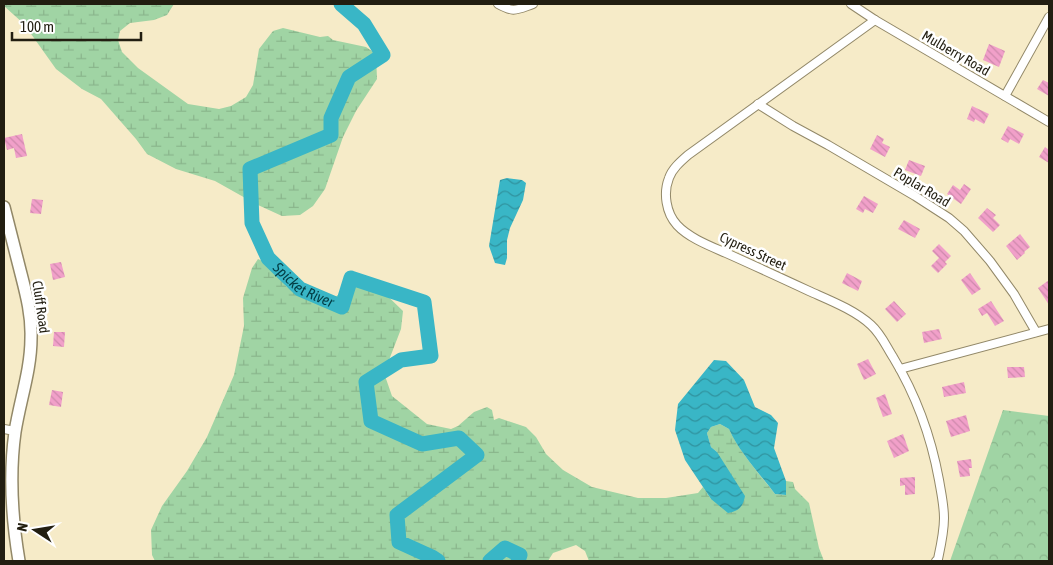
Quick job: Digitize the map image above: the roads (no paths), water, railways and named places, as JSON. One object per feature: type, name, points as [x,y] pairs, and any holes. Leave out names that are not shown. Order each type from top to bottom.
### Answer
[{"type":"street","points":[[499,4],[510,10],[517,10],[533,4]]},
{"type":"street","name":"Mulberry Road","points":[[851,4],[1049,122]]},
{"type":"street","points":[[1005,96],[1049,17]]},
{"type":"street","name":"Cypress Street","points":[[875,20],[694,150],[673,171],[668,179],[666,194],[671,217],[682,229],[696,239],[837,303],[871,325],[879,335],[900,369],[914,397],[932,447],[944,516],[943,536],[936,561]]},
{"type":"street","name":"Poplar Road","points":[[758,104],[924,201],[949,218],[964,231],[990,261],[1014,294],[1036,332]]},
{"type":"street","name":"Cluff Road","points":[[4,207],[31,322],[30,355],[10,430],[13,463],[13,523],[19,561]]},
{"type":"street","points":[[900,369],[1049,329]]},
{"type":"water","points":[[507,178],[522,180],[526,183],[523,200],[510,228],[505,265],[495,263],[489,246],[500,180]]},
{"type":"water","points":[[714,360],[726,361],[744,380],[755,407],[771,415],[778,423],[774,448],[786,481],[786,495],[775,494],[744,454],[729,429],[720,424],[711,427],[707,433],[711,447],[717,452],[745,496],[740,508],[728,513],[711,499],[685,460],[675,430],[678,404]]},
{"type":"waterway","name":"Spicket River","points":[[341,4],[364,24],[383,55],[349,77],[331,118],[331,135],[250,169],[252,223],[268,258],[300,289],[342,307],[351,278],[424,302],[431,356],[401,360],[366,382],[371,421],[422,444],[459,438],[477,455],[397,515],[399,542],[438,561]]},
{"type":"waterway","name":"Spicket River","points":[[490,561],[505,548],[520,555],[518,561]]}]
